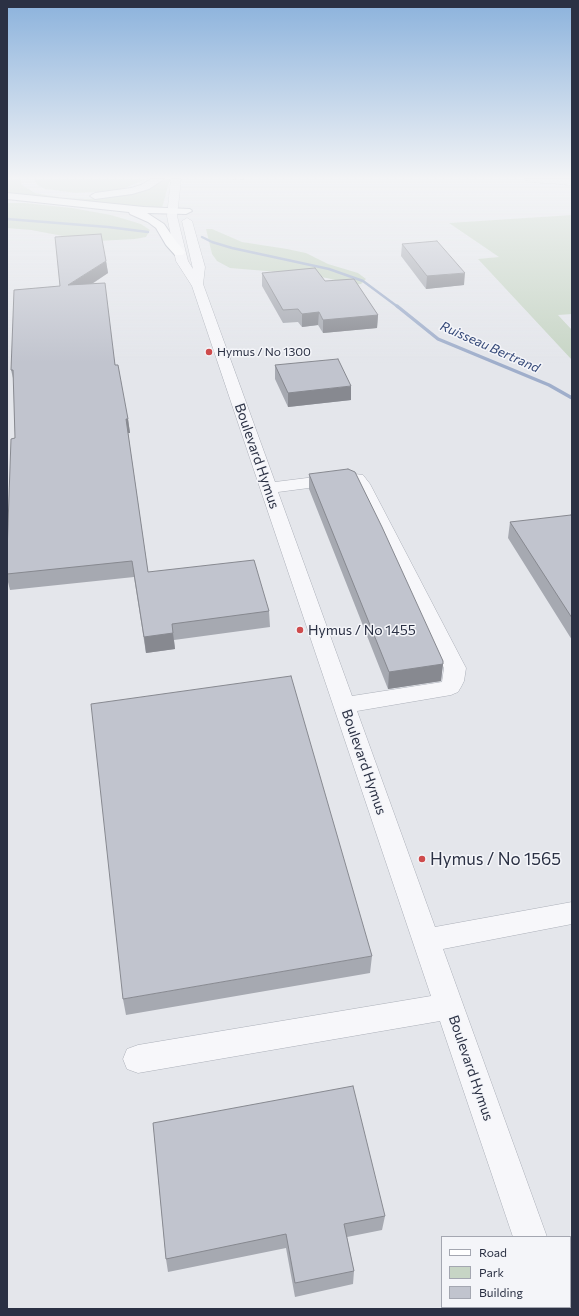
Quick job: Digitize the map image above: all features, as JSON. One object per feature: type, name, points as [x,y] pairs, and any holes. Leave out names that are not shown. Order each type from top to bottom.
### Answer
[{"type":"main road","points":[[169,240],[179,252]]},
{"type":"street","name":"Boulevard Hymus","points":[[176,240],[185,268],[198,286],[530,1236]]},
{"type":"street","name":"Boulevard Hymus","points":[[191,240],[199,267],[198,286]]},
{"type":"street","points":[[268,488],[348,478],[357,479],[362,484],[455,668],[453,681],[450,687],[443,690],[344,705]]},
{"type":"street","points":[[426,940],[572,913]]},
{"type":"street","points":[[138,1059],[449,1006]]},
{"type":"green space","points":[[209,240],[238,240],[306,253],[328,264],[358,273],[366,279],[361,284],[354,285],[327,278],[230,268],[217,261],[212,254]]},
{"type":"green space","points":[[475,240],[572,240],[572,314],[558,315],[572,330],[572,360],[478,259],[499,257]]},
{"type":"building","points":[[55,240],[102,240],[106,261],[68,285],[105,283],[115,365],[118,365],[128,419],[126,419],[148,572],[254,560],[269,611],[172,624],[173,633],[144,637],[132,561],[7,574],[11,439],[15,438],[13,370],[11,370],[14,290],[60,286]]},
{"type":"building","points":[[437,241],[465,273],[427,276],[402,244]]},
{"type":"building","points":[[315,268],[325,281],[354,279],[378,315],[323,320],[319,312],[302,314],[298,309],[283,310],[262,273]]},
{"type":"building","points":[[338,359],[351,386],[288,393],[275,365]]},
{"type":"building","points":[[348,469],[355,472],[382,527],[443,661],[443,664],[389,672],[309,474]]},
{"type":"building","points":[[571,515],[572,517],[572,618],[510,522]]},
{"type":"building","points":[[291,676],[372,956],[123,999],[91,704]]},
{"type":"building","points":[[353,1086],[385,1216],[344,1224],[354,1271],[295,1283],[286,1234],[166,1259],[153,1123]]},
{"type":"waterway","name":"Ruisseau Bertrand","points":[[209,240],[232,248],[329,269],[363,281],[398,307]]},
{"type":"waterway","name":"Ruisseau Bertrand","points":[[397,306],[438,339],[549,385],[572,398]]},
{"type":"place","name":"Hymus / No 1300","points":[[209,352]]},
{"type":"place","name":"Hymus / No 1455","points":[[300,630]]},
{"type":"place","name":"Hymus / No 1565","points":[[422,859]]}]
